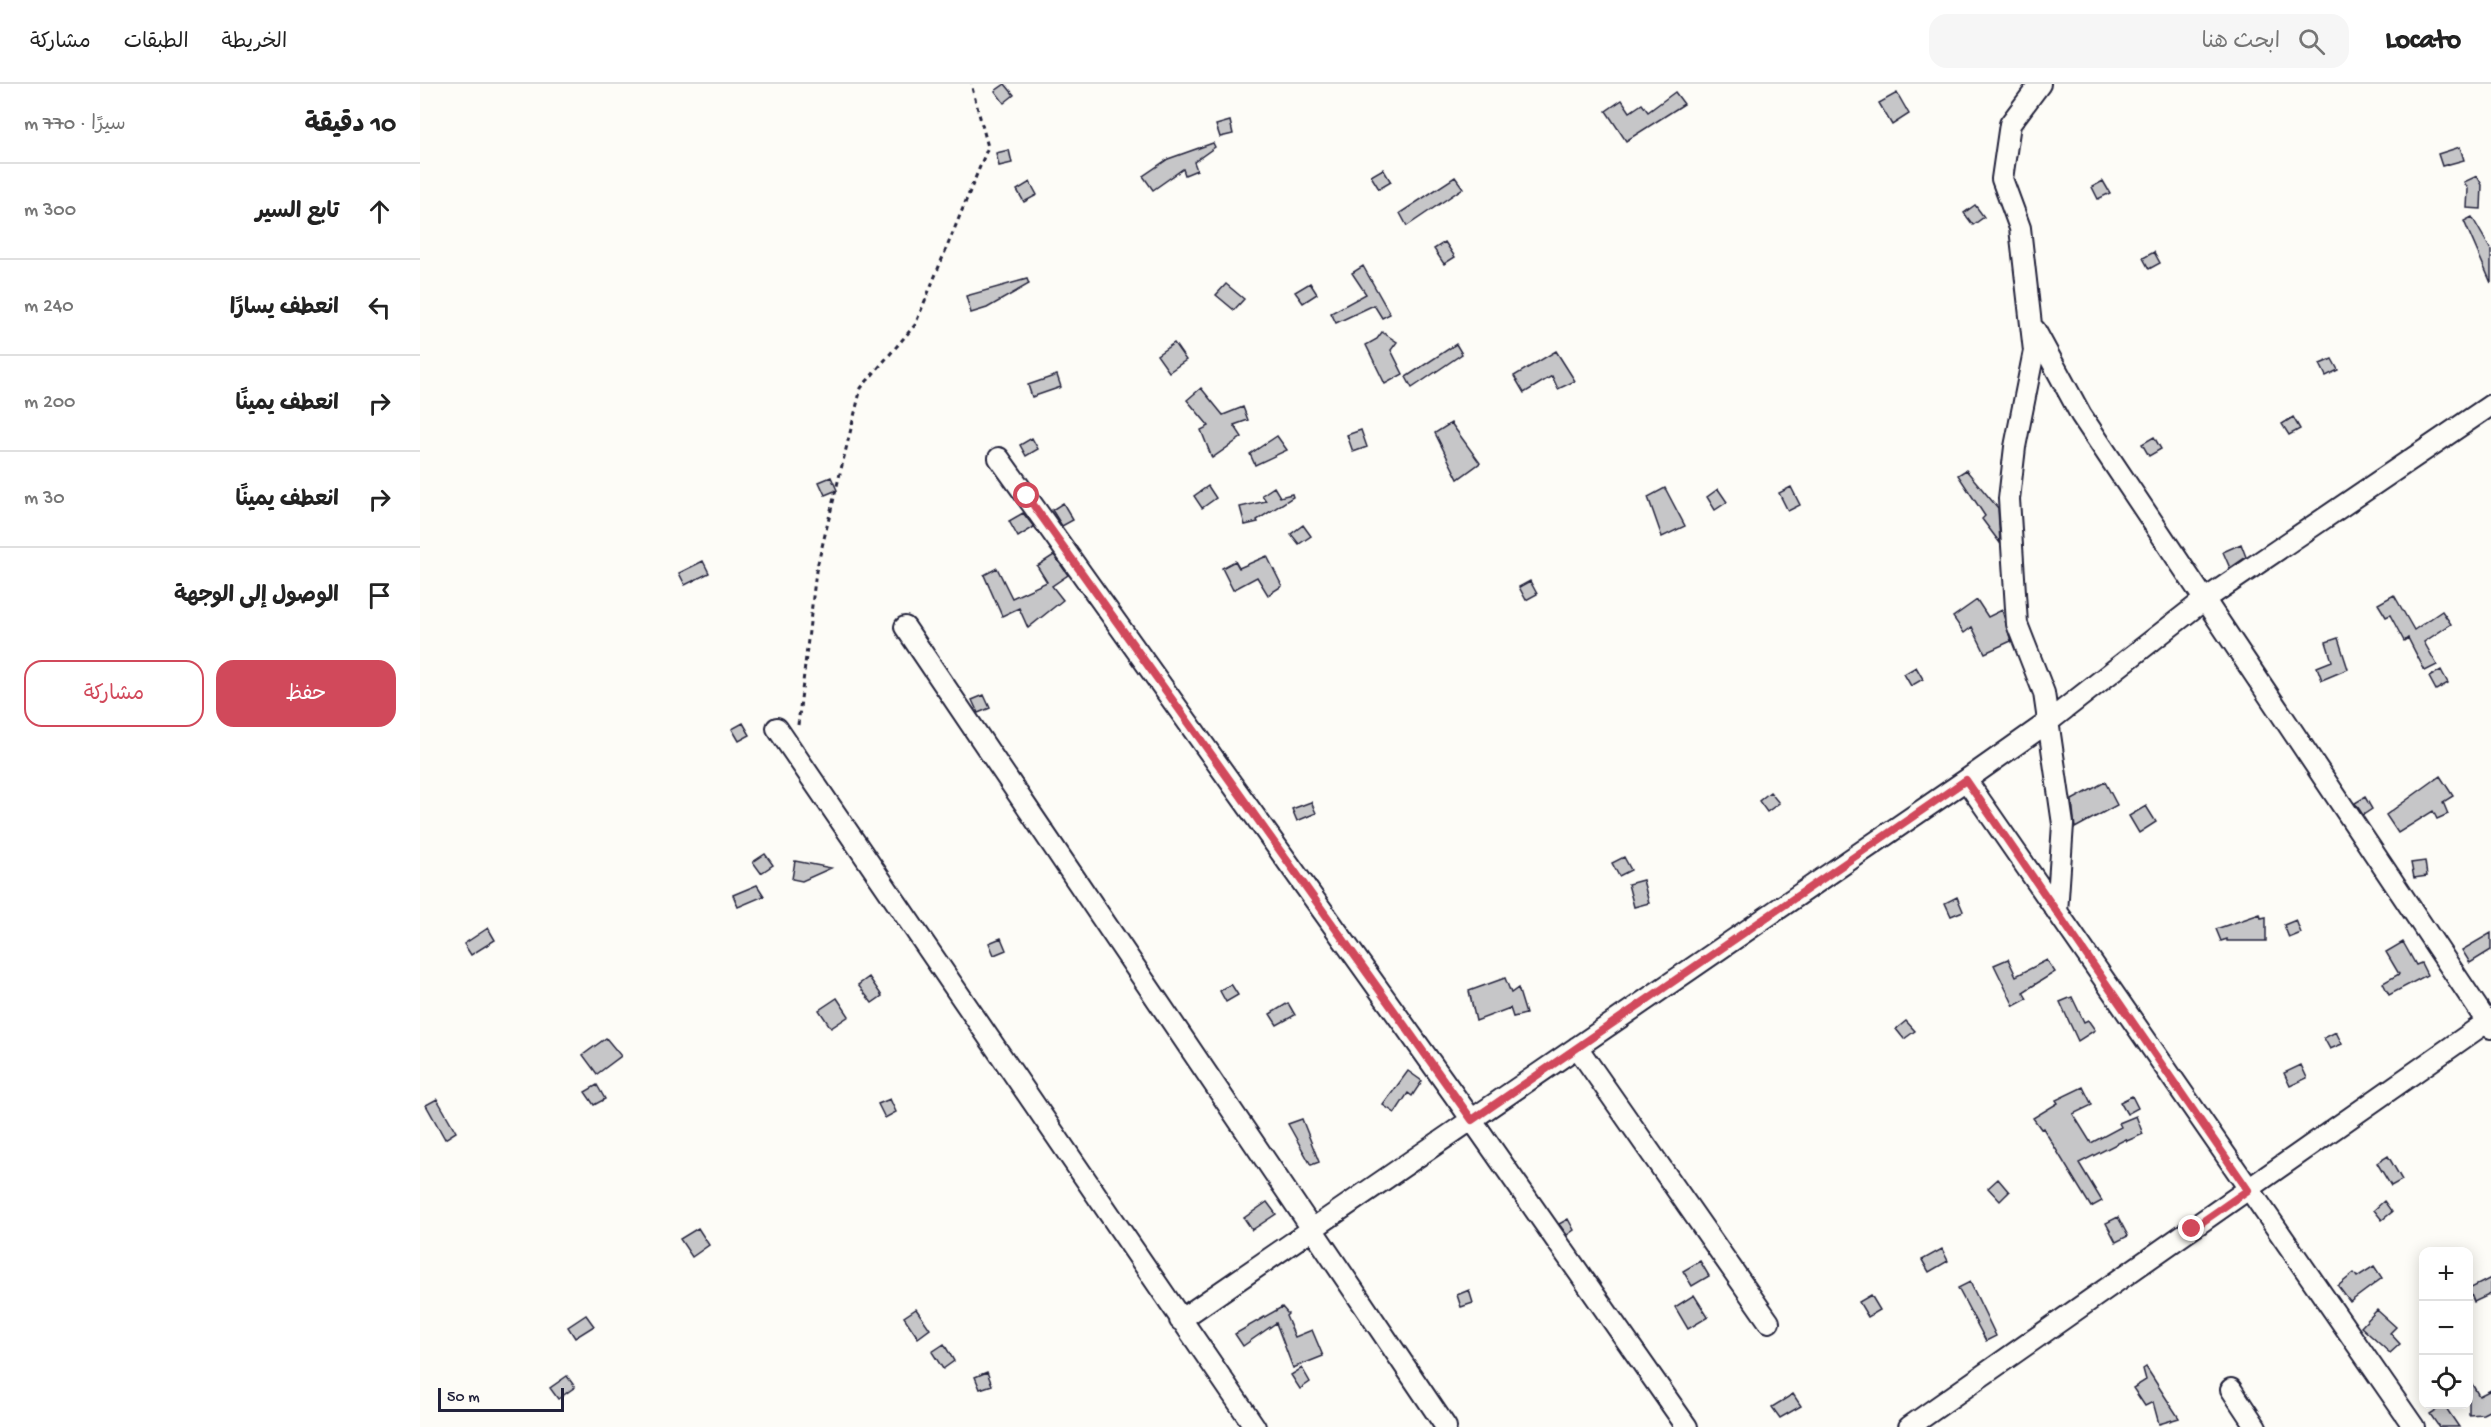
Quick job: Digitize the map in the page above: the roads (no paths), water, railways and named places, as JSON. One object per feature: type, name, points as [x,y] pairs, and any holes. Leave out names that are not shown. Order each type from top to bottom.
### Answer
[{"type":"street","points":[[2040,84],[2010,124],[2002,179],[2020,228],[2034,351],[2015,447],[2009,499],[2017,624],[2044,693],[2063,824],[2057,912]]},
{"type":"street","points":[[1909,1427],[2490,1023],[2081,416],[2031,322]]},
{"type":"street","points":[[1180,1320],[1966,780],[2048,722],[2204,600],[2491,405]]},
{"type":"street","points":[[999,458],[1472,1120],[1687,1427]]},
{"type":"street","points":[[905,627],[1446,1427]]},
{"type":"street","points":[[777,728],[1255,1427]]},
{"type":"street","points":[[1966,780],[2414,1427]]},
{"type":"street","points":[[1577,1047],[1769,1322]]},
{"type":"street","points":[[2231,1389],[2256,1427]]}]
